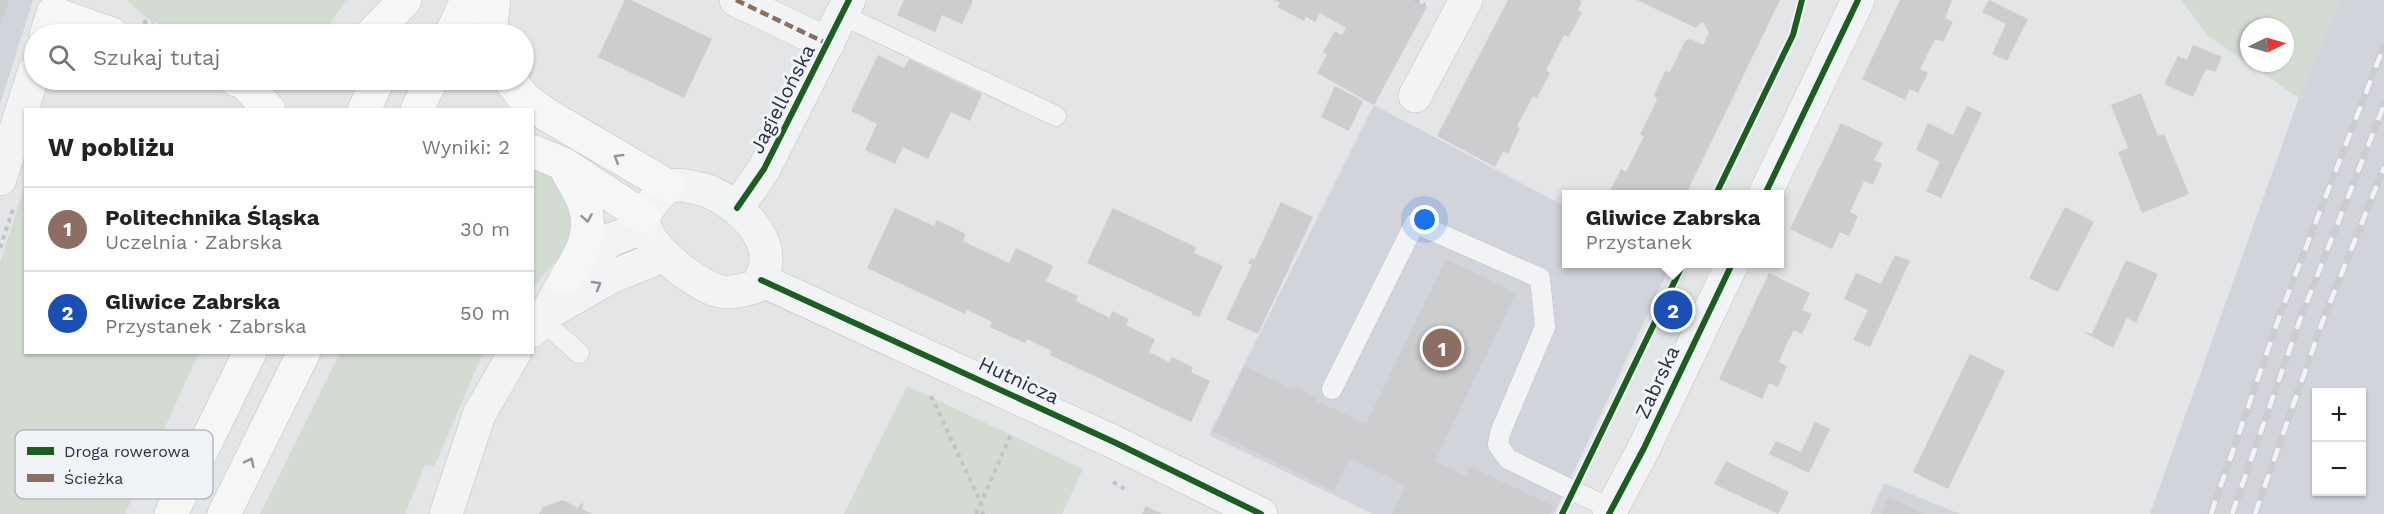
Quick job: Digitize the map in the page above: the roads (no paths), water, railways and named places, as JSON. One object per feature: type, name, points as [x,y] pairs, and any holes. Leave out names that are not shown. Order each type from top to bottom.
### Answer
[{"type":"main road","points":[[382,24],[405,0]]},
{"type":"main road","points":[[404,24],[415,0]]},
{"type":"main road","points":[[456,24],[467,0]]},
{"type":"main road","points":[[491,24],[494,0]]},
{"type":"main road","points":[[52,16],[78,24]]},
{"type":"main road","points":[[254,90],[268,108]]},
{"type":"main road","points":[[365,108],[373,90]]},
{"type":"main road","points":[[418,108],[426,90]]},
{"type":"main road","points":[[518,90],[524,98],[547,115],[668,186]]},
{"type":"main road","points":[[534,152],[564,164],[645,222]]},
{"type":"main road","points":[[564,164],[584,203],[589,229],[582,253],[566,278]]},
{"type":"main road","points":[[212,430],[249,354]]},
{"type":"main road","points":[[224,514],[303,354]]},
{"type":"main road","points":[[171,514],[178,499]]},
{"type":"street","points":[[736,0],[828,44]]},
{"type":"street","points":[[1415,96],[1466,0]]},
{"type":"street","points":[[1767,190],[1858,0]]},
{"type":"street","name":"Jagiellońska","points":[[736,208],[764,169],[846,7]]},
{"type":"street","points":[[0,180],[28,90]]},
{"type":"street","points":[[681,185],[708,191],[736,208],[757,229],[766,249],[767,267],[755,287],[733,293],[707,288],[665,255],[649,239],[645,222],[655,199],[668,186],[681,185]]},
{"type":"street","points":[[540,321],[566,278],[610,240],[645,222]]},
{"type":"street","points":[[540,321],[611,277],[665,255]]},
{"type":"street","name":"Zabrska","points":[[1610,512],[1644,448],[1730,268]]},
{"type":"street","name":"Hutnicza","points":[[761,280],[1116,443],[1261,514]]},
{"type":"street","points":[[446,514],[479,415],[514,354]]},
{"type":"lane","points":[[846,7],[1056,116]]},
{"type":"lane","points":[[1332,389],[1415,223],[1540,278],[1545,327],[1500,433],[1498,445],[1508,459],[1610,512]]},
{"type":"lane","points":[[540,321],[579,353]]},
{"type":"railway","points":[[2211,514],[2281,312],[2384,46]]},
{"type":"railway","points":[[2232,514],[2301,317],[2384,105]]},
{"type":"railway","points":[[2255,514],[2322,323],[2384,167]]},
{"type":"place","name":"Gliwice Zabrska","points":[[1673,310]]},
{"type":"place","name":"Politechnika Śląska","points":[[1442,348]]}]
